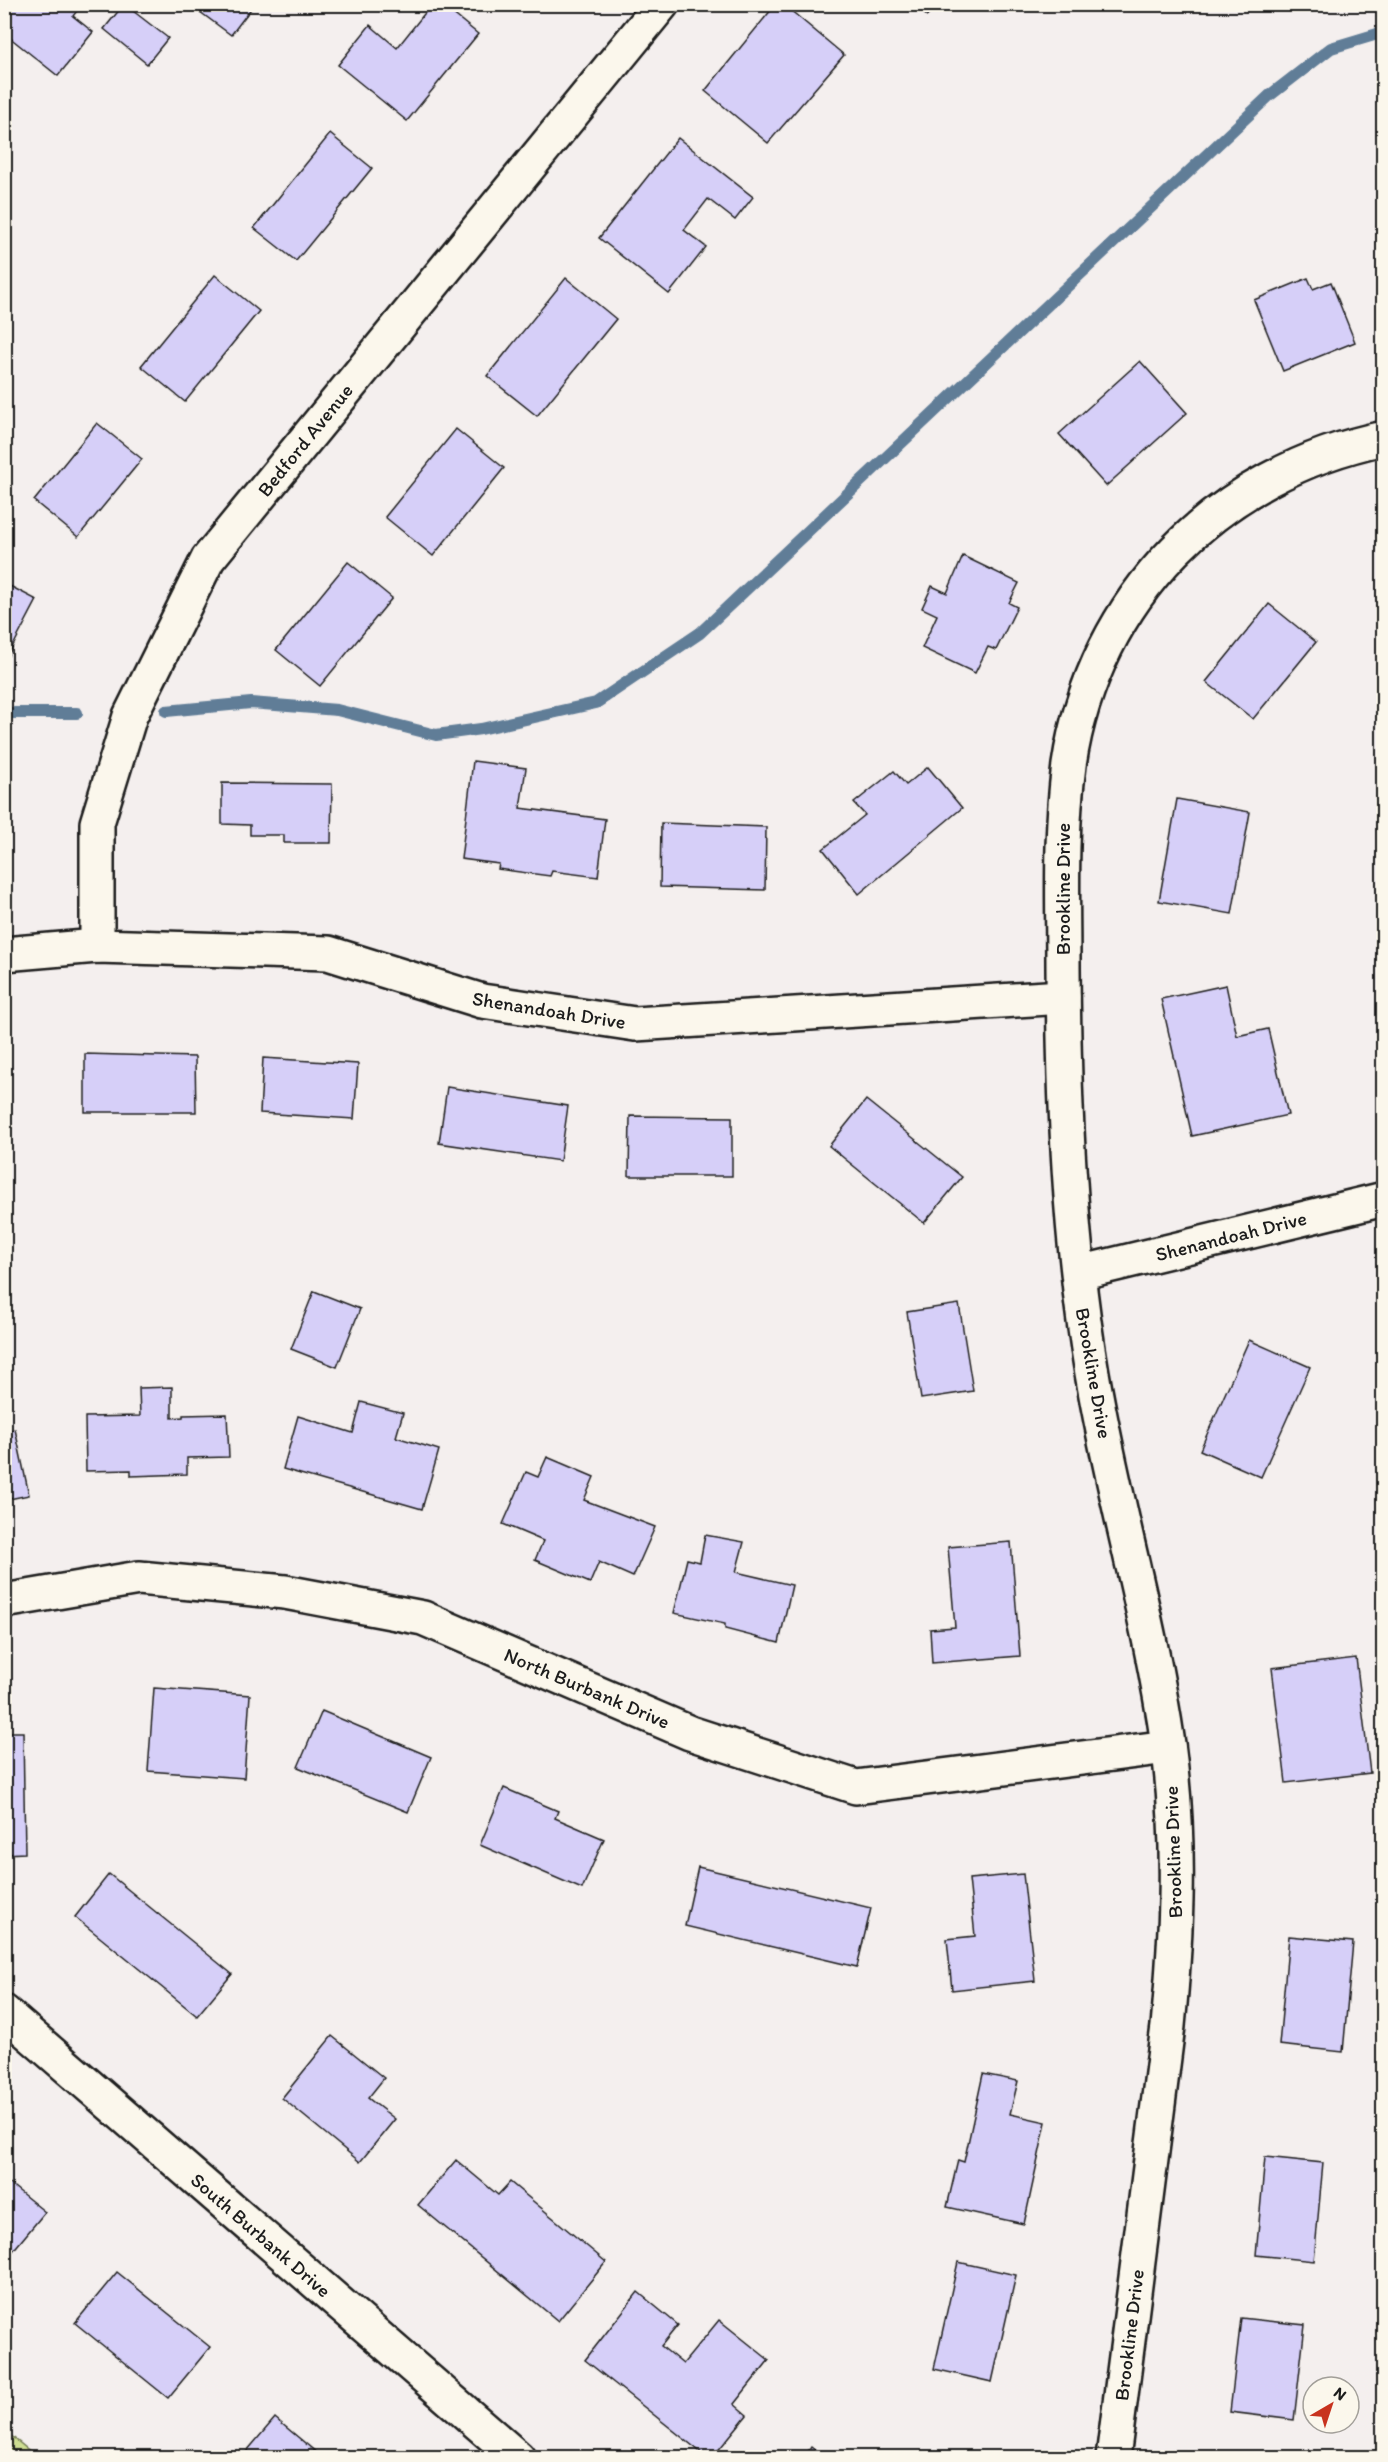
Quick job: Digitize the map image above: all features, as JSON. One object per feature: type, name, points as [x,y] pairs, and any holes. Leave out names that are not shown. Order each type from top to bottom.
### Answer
[{"type":"street","name":"Bedford Avenue","points":[[97,946],[98,824],[130,716],[208,558],[662,4]]},
{"type":"street","name":"Brookline Drive","points":[[1113,2457],[1174,1962],[1177,1846],[1168,1747],[1141,1599],[1100,1416],[1070,1206],[1063,997],[1062,823],[1070,761],[1083,705],[1098,662],[1125,613],[1155,569],[1194,529],[1296,464],[1354,444],[1383,438]]},
{"type":"street","name":"Shenandoah Drive","points":[[4,954],[97,946],[328,953],[482,1001],[635,1024],[1063,997]]},
{"type":"street","name":"Shenandoah Drive","points":[[1079,1273],[1383,1199]]},
{"type":"street","name":"North Burbank Drive","points":[[4,1600],[139,1578],[285,1592],[423,1618],[690,1733],[856,1786],[1168,1747]]},
{"type":"street","name":"South Burbank Drive","points":[[4,2012],[518,2457]]},
{"type":"green space","points":[[5,2431],[37,2457],[5,2457]]},
{"type":"building","points":[[14,4],[82,4],[73,16],[93,32],[58,76],[4,33],[4,17]]},
{"type":"building","points":[[124,4],[168,38],[147,64],[104,29]]},
{"type":"building","points":[[194,4],[251,4],[253,6],[231,35],[192,6]]},
{"type":"building","points":[[432,4],[441,4],[478,34],[407,121],[338,65],[370,25],[397,48]]},
{"type":"building","points":[[776,4],[783,4],[844,55],[768,143],[705,91]]},
{"type":"building","points":[[912,4],[936,4],[927,16]]},
{"type":"building","points":[[330,134],[372,168],[296,261],[254,228]]},
{"type":"building","points":[[678,138],[753,197],[735,220],[708,199],[684,230],[706,247],[669,294],[599,238]]},
{"type":"building","points":[[215,275],[259,311],[185,402],[141,366]]},
{"type":"building","points":[[566,278],[616,319],[537,416],[487,376]]},
{"type":"building","points":[[1308,278],[1313,289],[1331,282],[1355,342],[1283,371],[1254,300]]},
{"type":"building","points":[[1140,361],[1187,413],[1106,486],[1059,434]]},
{"type":"building","points":[[97,423],[142,459],[78,537],[34,501]]},
{"type":"building","points":[[456,429],[504,468],[433,556],[385,517]]},
{"type":"building","points":[[963,556],[1019,583],[1009,603],[1017,607],[996,650],[988,647],[975,673],[922,648],[937,615],[922,608],[932,586],[947,593]]},
{"type":"building","points":[[348,562],[392,598],[320,686],[276,650]]},
{"type":"building","points":[[4,583],[37,600],[4,663]]},
{"type":"building","points":[[1269,604],[1316,642],[1253,719],[1206,682]]},
{"type":"building","points":[[473,761],[526,768],[520,808],[605,819],[598,877],[552,871],[550,876],[498,869],[499,864],[461,859]]},
{"type":"building","points":[[928,767],[962,808],[859,894],[823,849],[865,815],[854,803],[894,771],[906,785]]},
{"type":"building","points":[[222,783],[332,784],[331,843],[284,843],[284,835],[250,835],[250,825],[222,824]]},
{"type":"building","points":[[1177,799],[1250,812],[1232,914],[1159,901]]},
{"type":"building","points":[[661,823],[766,827],[765,890],[660,887]]},
{"type":"building","points":[[1226,985],[1237,1036],[1268,1029],[1288,1115],[1192,1136],[1161,999]]},
{"type":"building","points":[[85,1054],[195,1057],[196,1112],[85,1112]]},
{"type":"building","points":[[263,1058],[358,1064],[354,1119],[260,1113]]},
{"type":"building","points":[[447,1087],[568,1106],[560,1161],[439,1143]]},
{"type":"building","points":[[866,1100],[962,1177],[924,1223],[829,1146]]},
{"type":"building","points":[[630,1116],[732,1117],[732,1176],[629,1176]]},
{"type":"building","points":[[314,1291],[360,1309],[337,1367],[291,1349]]},
{"type":"building","points":[[959,1304],[973,1391],[921,1399],[907,1312]]},
{"type":"building","points":[[1249,1340],[1310,1367],[1261,1477],[1200,1450]]},
{"type":"building","points":[[172,1387],[172,1418],[183,1417],[183,1415],[227,1414],[229,1457],[187,1458],[187,1474],[131,1476],[131,1470],[86,1471],[85,1417],[140,1416],[139,1388]]},
{"type":"building","points":[[361,1402],[403,1413],[396,1437],[439,1450],[422,1509],[283,1469],[298,1416],[353,1433]]},
{"type":"building","points":[[15,1429],[29,1495],[4,1500],[4,1431]]},
{"type":"building","points":[[547,1457],[594,1477],[584,1500],[655,1527],[633,1577],[599,1562],[590,1583],[535,1560],[543,1541],[503,1524],[526,1472],[538,1477]]},
{"type":"building","points":[[705,1535],[744,1542],[736,1572],[792,1585],[779,1643],[725,1629],[725,1624],[674,1613],[687,1559],[700,1562]]},
{"type":"building","points":[[1011,1542],[1020,1656],[932,1663],[930,1629],[955,1627],[948,1547]]},
{"type":"building","points":[[1356,1658],[1370,1773],[1286,1783],[1272,1668]]},
{"type":"building","points":[[154,1688],[250,1695],[244,1778],[148,1771]]},
{"type":"building","points":[[322,1711],[431,1757],[408,1812],[298,1767]]},
{"type":"building","points":[[4,1732],[23,1732],[25,1853],[4,1854]]},
{"type":"building","points":[[504,1788],[558,1811],[555,1818],[604,1839],[582,1889],[480,1845]]},
{"type":"building","points":[[698,1867],[871,1908],[857,1967],[685,1926]]},
{"type":"building","points":[[109,1874],[232,1974],[197,2016],[75,1917]]},
{"type":"building","points":[[1023,1874],[1035,1981],[952,1990],[947,1939],[975,1936],[969,1879]]},
{"type":"building","points":[[1289,1936],[1353,1942],[1343,2052],[1279,2045]]},
{"type":"building","points":[[332,2036],[384,2078],[368,2098],[395,2119],[360,2162],[282,2098]]},
{"type":"building","points":[[983,2074],[1018,2081],[1010,2114],[1046,2122],[1024,2224],[947,2207],[958,2160],[964,2162]]},
{"type":"building","points":[[1265,2157],[1323,2163],[1314,2261],[1256,2255]]},
{"type":"building","points":[[456,2160],[498,2195],[510,2182],[606,2262],[558,2321],[418,2205]]},
{"type":"building","points":[[4,2179],[45,2212],[7,2258],[4,2256]]},
{"type":"building","points":[[958,2262],[1016,2275],[992,2382],[934,2369]]},
{"type":"building","points":[[117,2272],[210,2347],[168,2398],[75,2323]]},
{"type":"building","points":[[638,2292],[678,2325],[661,2346],[683,2364],[719,2320],[769,2360],[734,2404],[747,2415],[712,2458],[708,2458],[585,2360]]},
{"type":"building","points":[[1241,2318],[1305,2325],[1294,2420],[1230,2412]]},
{"type":"building","points":[[275,2418],[323,2458],[241,2458]]},
{"type":"building","points":[[811,2447],[825,2458],[804,2458]]},
{"type":"waterway","points":[[166,711],[251,703],[337,710],[436,735],[481,729],[596,703],[700,633],[1269,96],[1331,48],[1384,32]]},
{"type":"waterway","points":[[4,713],[77,713]]}]
